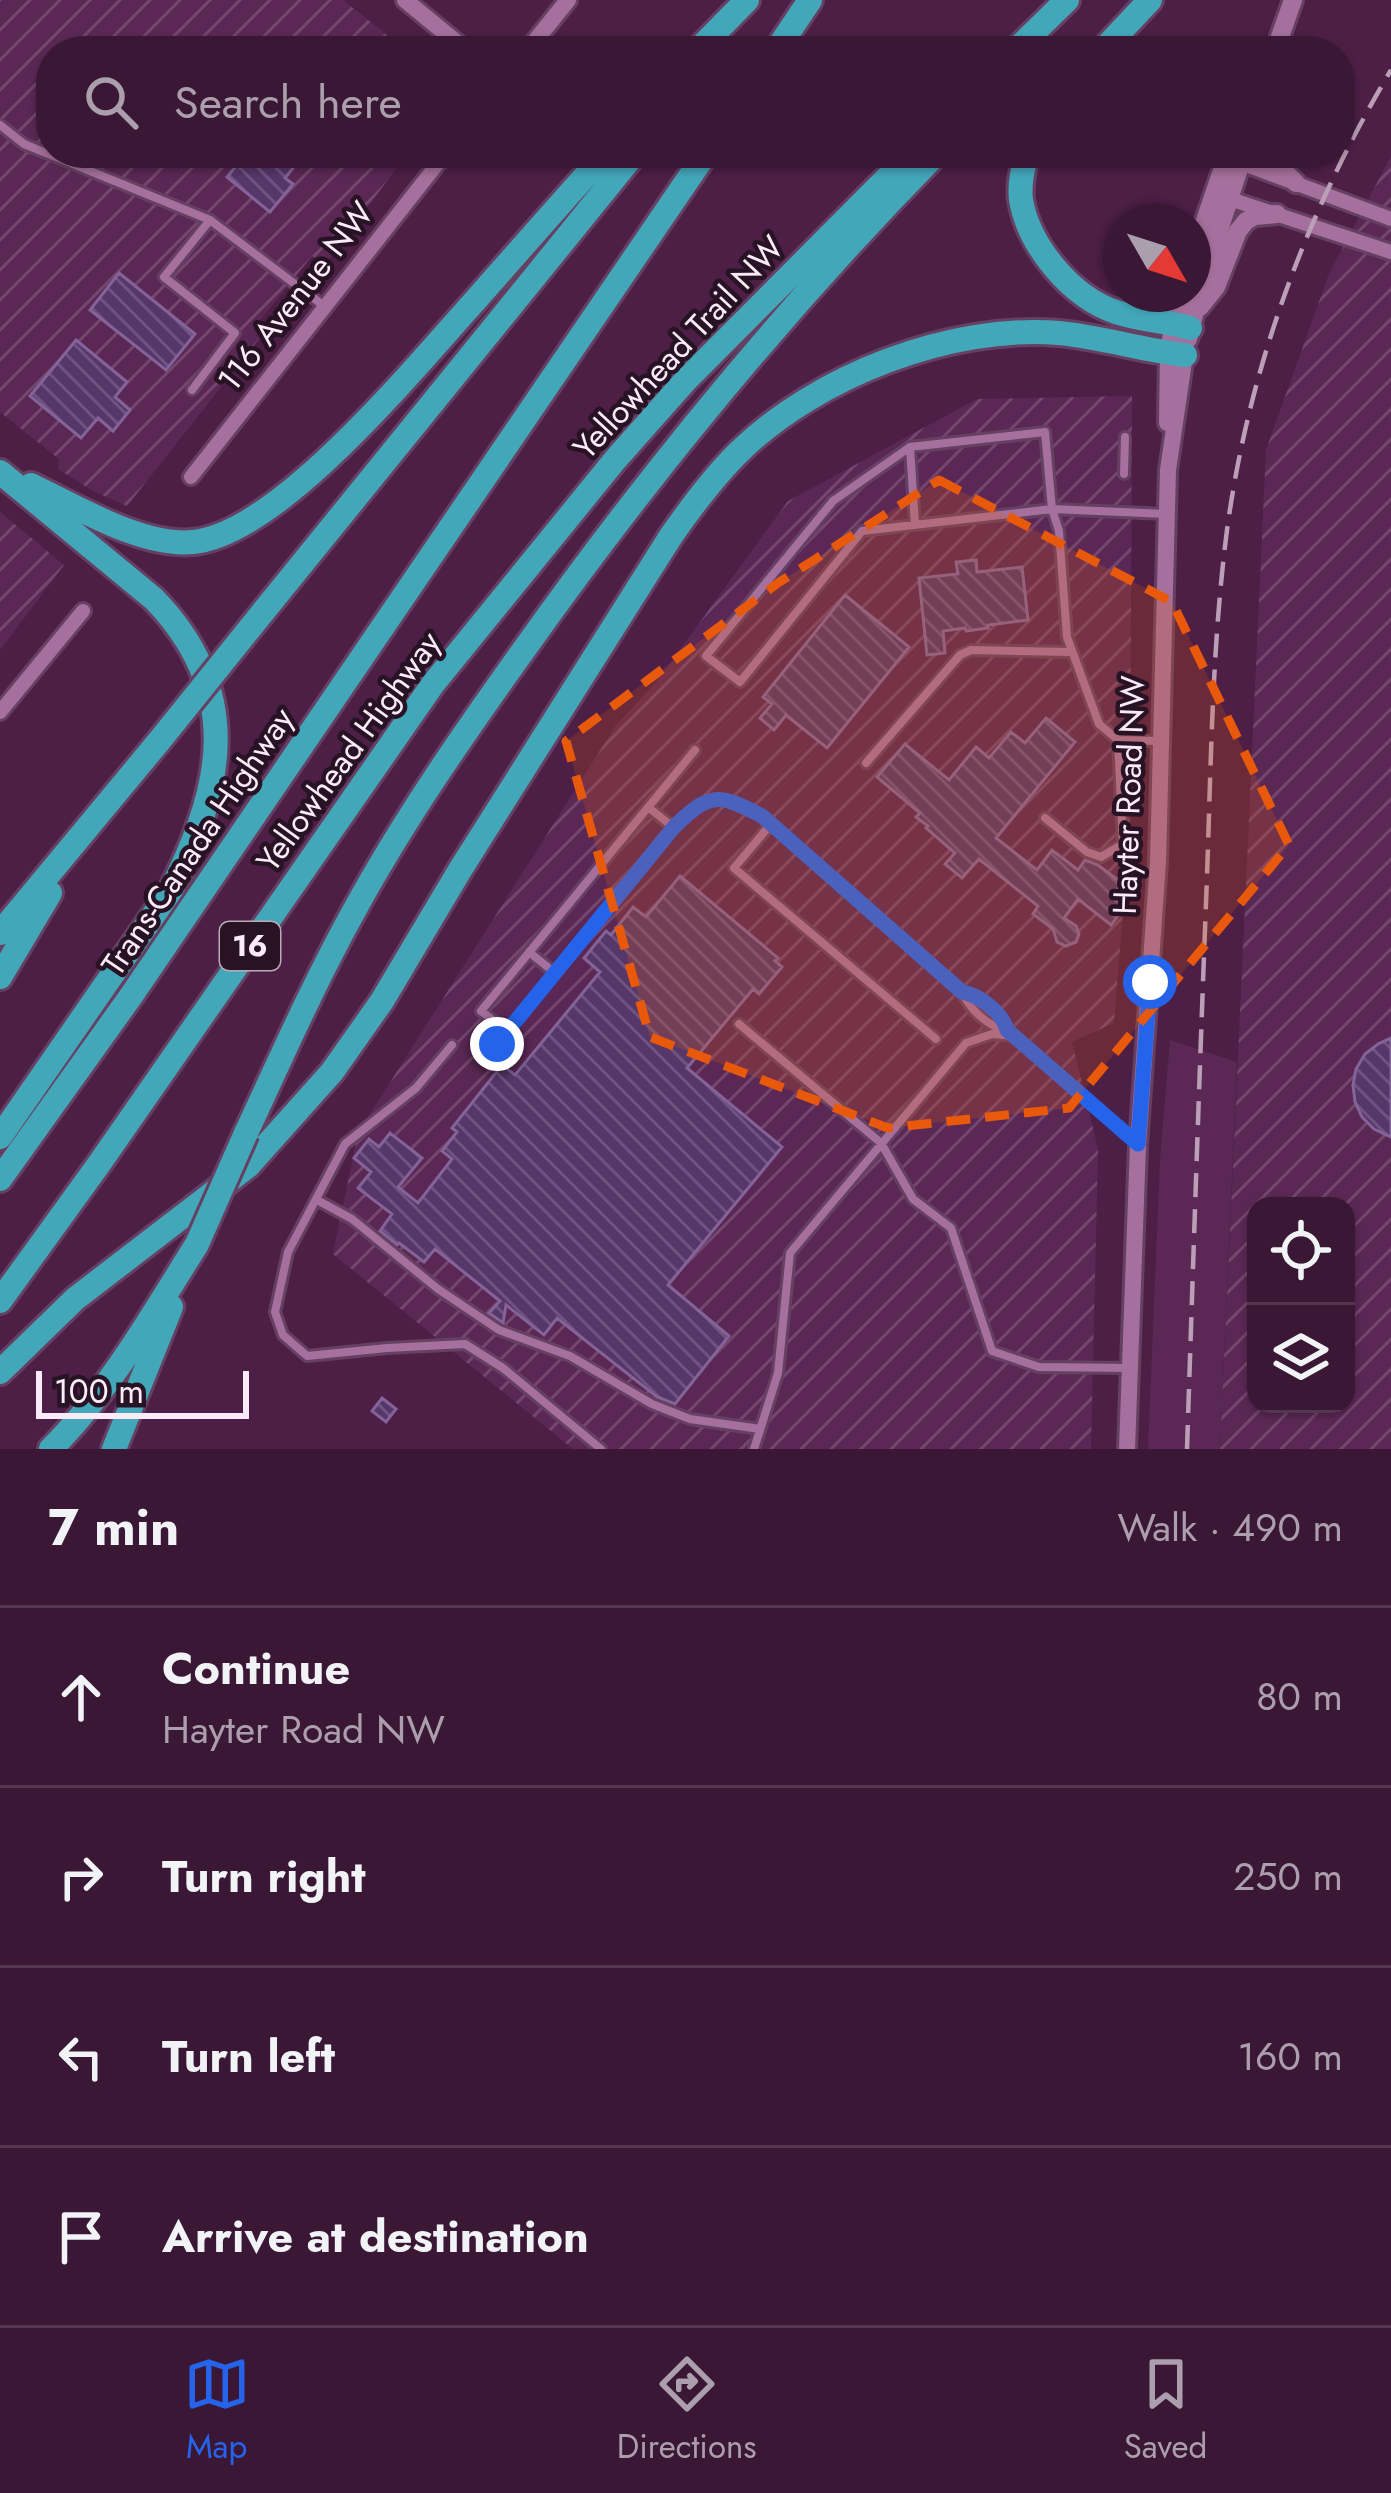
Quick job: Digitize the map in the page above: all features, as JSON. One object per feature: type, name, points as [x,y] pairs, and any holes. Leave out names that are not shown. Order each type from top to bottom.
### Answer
[{"type":"highway","points":[[712,36],[747,0]]},
{"type":"highway","points":[[729,36],[758,0]]},
{"type":"highway","points":[[786,36],[811,0]]},
{"type":"highway","points":[[1031,36],[1070,0]]},
{"type":"highway","points":[[1042,36],[1070,0]]},
{"type":"highway","points":[[1116,36],[1150,0]]},
{"type":"highway","points":[[0,471],[130,531],[163,540],[210,540],[239,526],[319,467],[593,168]]},
{"type":"highway","points":[[0,933],[623,168]]},
{"type":"highway","name":"Trans-Canada Highway","points":[[0,1178],[131,996],[696,168]]},
{"type":"highway","name":"Yellowhead Trail NW","points":[[505,596],[685,381],[897,168]]},
{"type":"highway","points":[[114,1449],[197,1244],[306,1004],[354,910],[410,818],[592,555],[742,367],[856,235],[922,168]]},
{"type":"highway","points":[[1024,168],[1022,203],[1043,252],[1085,296],[1113,311],[1186,322]]},
{"type":"highway","points":[[0,1372],[75,1299],[248,1166],[332,1072],[382,1001],[671,536],[741,450],[788,411],[828,387],[908,354],[976,337],[1055,332],[1176,354]]},
{"type":"highway","points":[[0,471],[174,620],[201,666],[211,700],[217,753],[207,807],[171,890],[0,1137]]},
{"type":"highway","name":"Yellowhead Highway","points":[[0,1301],[433,684],[505,596]]},
{"type":"highway","points":[[0,976],[100,815]]},
{"type":"highway","points":[[59,1441],[117,1369],[197,1244]]},
{"type":"main road","points":[[1280,36],[1291,7]]},
{"type":"main road","points":[[1176,354],[1231,168]]},
{"type":"main road","points":[[1281,168],[1296,183]]},
{"type":"main road","points":[[1211,217],[1221,196]]},
{"type":"main road","points":[[1186,322],[1216,287],[1246,221],[1277,214]]},
{"type":"main road","points":[[1184,312],[1186,322]]},
{"type":"street","points":[[405,0],[449,36]]},
{"type":"street","points":[[539,36],[568,0]]},
{"type":"street","name":"116 Avenue NW","points":[[191,477],[434,168]]},
{"type":"street","points":[[1261,168],[1391,219]]},
{"type":"street","points":[[1221,196],[1391,252]]},
{"type":"street","name":"Hayter Road NW","points":[[1127,1449],[1138,1144],[1158,862],[1170,454],[1166,403],[1176,354]]},
{"type":"street","points":[[0,712],[83,611]]},
{"type":"lane","points":[[0,125],[36,149]]},
{"type":"lane","points":[[83,168],[210,220],[325,307]]},
{"type":"lane","points":[[192,390],[236,333],[164,277],[210,220]]},
{"type":"lane","points":[[1161,741],[1118,740],[1100,724],[1072,652],[1067,637],[1059,531],[1052,508],[1046,432],[910,447],[832,501],[706,656],[740,682],[862,531],[1052,508],[1167,514]]},
{"type":"lane","points":[[1124,474],[1125,437]]},
{"type":"lane","points":[[910,447],[915,525]]},
{"type":"lane","points":[[866,764],[960,655],[971,650],[1072,652]]},
{"type":"lane","points":[[1045,818],[1087,852],[1101,856],[1123,844],[1118,740]]},
{"type":"lane","points":[[507,1030],[482,1011],[695,750]]},
{"type":"lane","points":[[497,1044],[674,827],[699,803],[729,799],[772,824],[962,992],[973,994],[1005,1020],[1011,1033],[1138,1144]]},
{"type":"lane","points":[[649,807],[674,827]]},
{"type":"lane","points":[[772,824],[734,868],[936,1040]]},
{"type":"lane","points":[[530,952],[555,973]]},
{"type":"lane","points":[[739,1024],[881,1143],[913,1199],[951,1228],[992,1352],[1039,1366],[1130,1368]]},
{"type":"lane","points":[[754,1449],[778,1373],[790,1253],[966,1043],[1011,1033]]},
{"type":"lane","points":[[452,1045],[416,1088],[345,1144],[288,1252],[275,1312],[283,1334],[307,1356],[466,1344],[502,1367],[601,1449]]},
{"type":"lane","points":[[316,1200],[352,1219],[499,1330],[570,1356],[652,1404],[690,1418],[760,1429]]},
{"type":"highlighted area","points":[[939,480],[1172,602],[1289,845],[1069,1108],[888,1128],[650,1037],[566,741],[778,583]]},
{"type":"shaded area","points":[[0,0],[343,0],[388,36],[36,36],[36,168],[397,168],[325,264],[312,256],[253,329],[260,338],[127,506],[58,469],[59,459],[0,412]]},
{"type":"shaded area","points":[[1391,156],[1391,1449],[1220,1449],[1266,450],[1329,274]]},
{"type":"shaded area","points":[[1132,396],[1130,821],[1114,1023],[1072,1042],[1098,1149],[1091,1449],[573,1449],[333,1254],[358,1133],[616,725],[657,681],[788,501],[977,399]]},
{"type":"shaded area","points":[[0,512],[64,565],[0,650]]},
{"type":"shaded area","points":[[1170,1040],[1237,1062],[1220,1449],[1148,1449]]},
{"type":"building","points":[[234,168],[293,168],[285,178],[293,184],[270,212],[227,177]]},
{"type":"building","points":[[119,273],[195,334],[166,370],[90,310]]},
{"type":"building","points":[[76,340],[127,382],[115,397],[130,410],[113,431],[98,418],[81,438],[30,396]]},
{"type":"building","points":[[976,560],[977,572],[1022,567],[1028,620],[943,631],[945,653],[927,655],[919,578],[958,574],[956,562]]},
{"type":"building","points":[[845,595],[909,647],[827,748],[786,715],[774,730],[760,718],[772,704],[763,697]]},
{"type":"building","points":[[1046,718],[1075,742],[996,838],[1037,870],[1052,850],[1078,870],[1085,860],[1098,865],[1122,883],[1111,897],[1125,907],[1111,925],[1078,899],[1064,918],[1079,934],[1076,942],[1066,946],[1033,914],[1038,906],[979,859],[962,878],[945,864],[955,853],[916,817],[920,813],[877,777],[905,744],[949,780],[976,747],[989,758],[1011,732],[1025,743]]},
{"type":"building","points":[[680,876],[778,958],[775,961],[782,967],[759,994],[753,989],[687,1068],[782,1147],[668,1285],[729,1336],[675,1404],[657,1397],[557,1318],[544,1335],[506,1305],[503,1323],[489,1313],[500,1301],[435,1249],[424,1262],[397,1245],[380,1231],[392,1214],[358,1188],[371,1172],[354,1158],[369,1139],[379,1147],[390,1133],[422,1158],[398,1187],[418,1203],[452,1159],[442,1151],[457,1132],[452,1128],[502,1065],[515,1075],[600,972],[584,958],[633,907],[646,917]]},
{"type":"building","points":[[1391,1038],[1391,1137],[1362,1117],[1353,1085],[1365,1054]]},
{"type":"building","points":[[382,1398],[396,1409],[386,1422],[372,1411]]},
{"type":"railway","points":[[1355,136],[1391,70]]},
{"type":"railway","points":[[1187,1449],[1212,716],[1227,530],[1266,350],[1338,168]]},
{"type":"route","points":[[497,1044],[674,827],[699,803],[729,799],[762,816],[962,992],[973,994],[1005,1020],[1007,1030],[1138,1144],[1150,982]]}]
